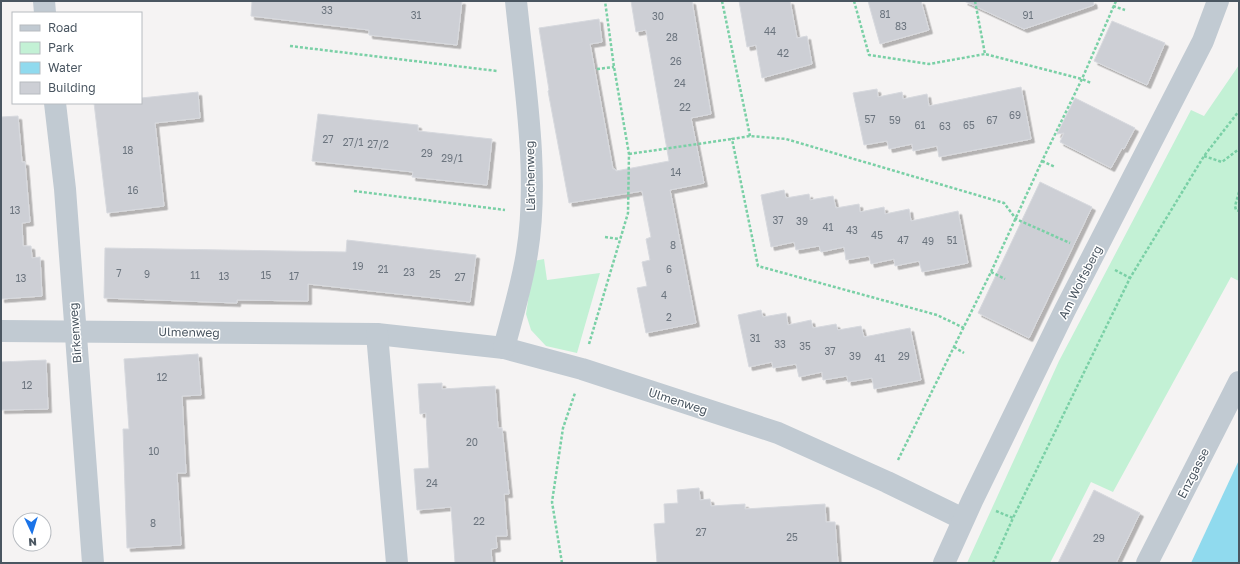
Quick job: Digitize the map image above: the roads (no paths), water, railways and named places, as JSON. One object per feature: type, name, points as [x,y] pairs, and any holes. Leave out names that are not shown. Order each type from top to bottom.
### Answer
[{"type":"street","points":[[44,1],[46,12]]},
{"type":"street","name":"Lärchenweg","points":[[504,348],[527,254],[531,213],[532,172],[516,1]]},
{"type":"street","name":"Am Wolfsberg","points":[[944,563],[963,519],[1203,42],[1218,1]]},
{"type":"street","name":"Birkenweg","points":[[55,104],[65,189],[93,563]]},
{"type":"street","name":"Ulmenweg","points":[[1,331],[377,334],[504,348],[582,369],[778,433],[887,482],[963,519]]},
{"type":"street","points":[[377,334],[397,563]]},
{"type":"street","name":"Enzgasse","points":[[1147,563],[1239,382]]},
{"type":"water","points":[[1239,460],[1239,563],[1191,563]]}]
